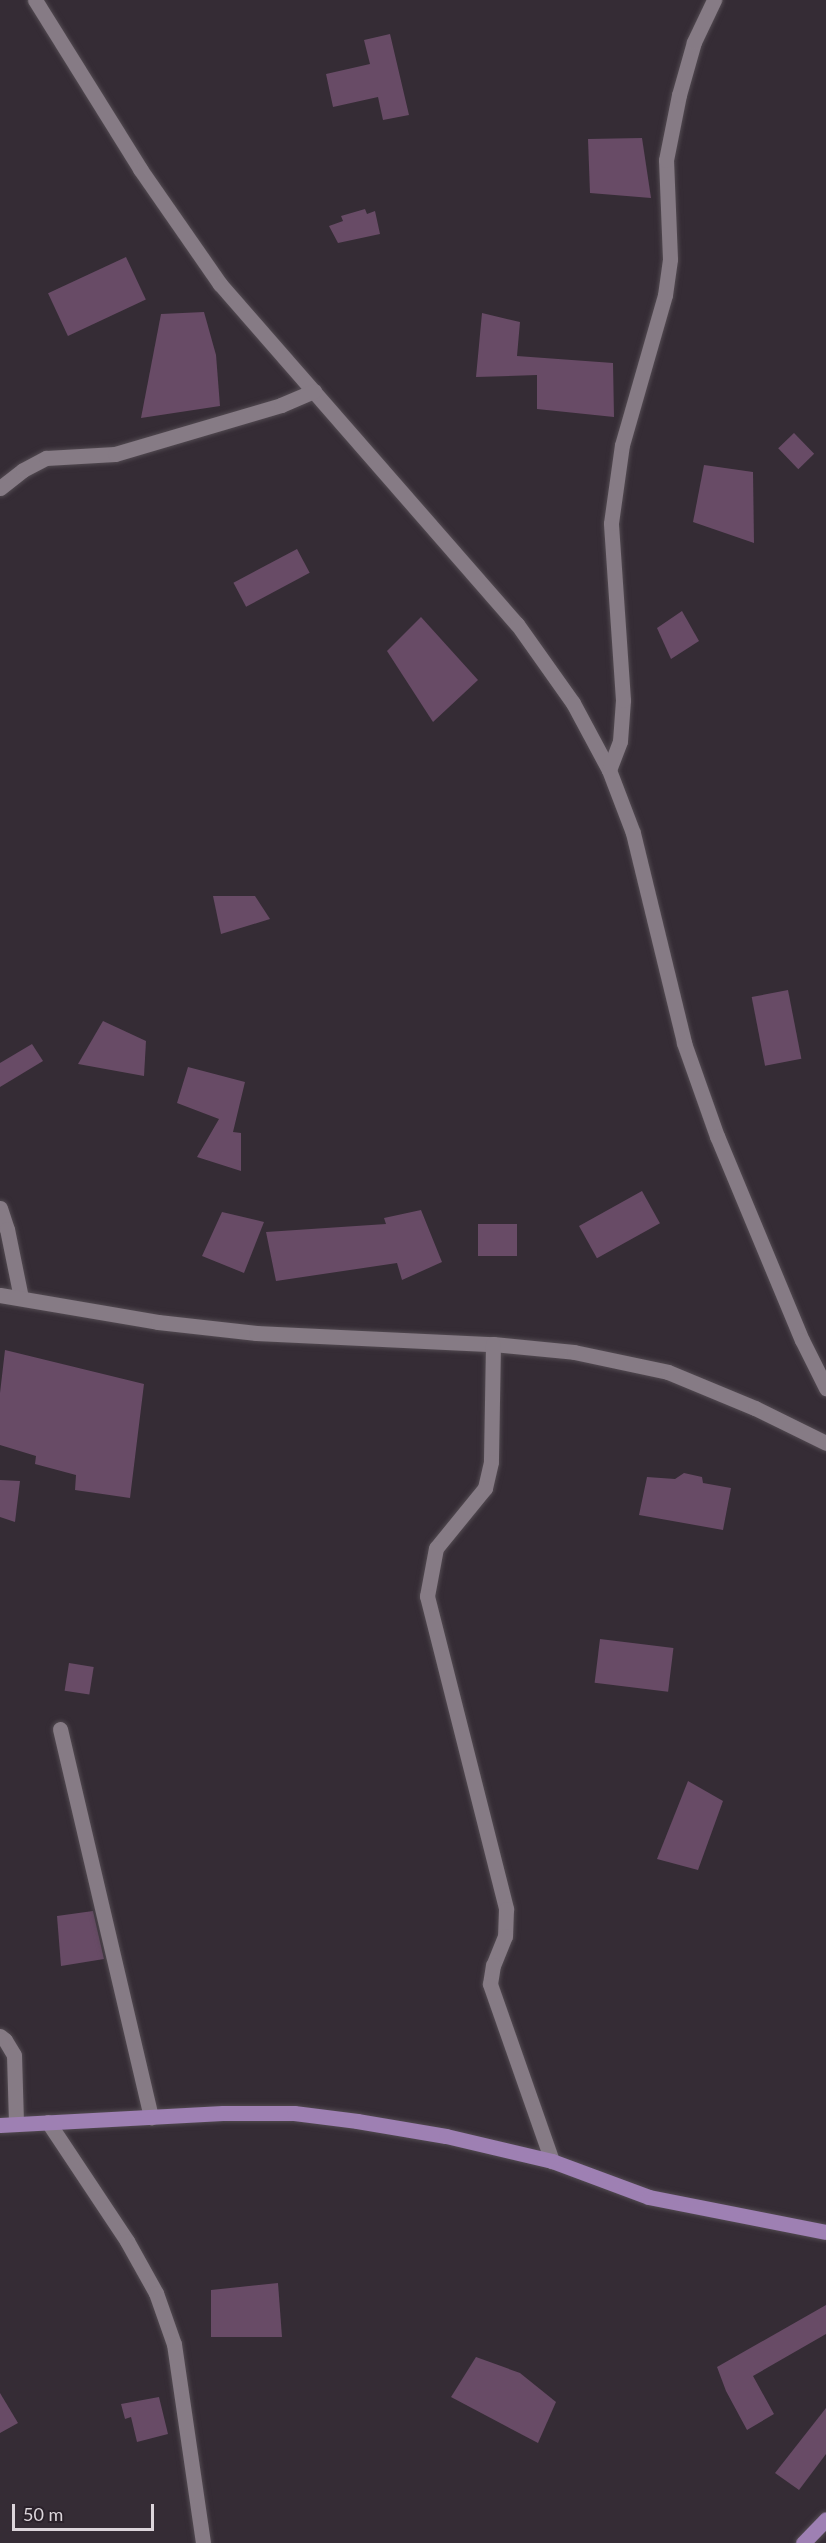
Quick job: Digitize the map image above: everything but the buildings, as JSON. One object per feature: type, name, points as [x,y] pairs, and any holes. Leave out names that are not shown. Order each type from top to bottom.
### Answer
[{"type":"main road","points":[[0,2125],[151,2117],[294,2113],[446,2136],[552,2162],[649,2198],[826,2232]]},
{"type":"main road","points":[[803,2543],[826,2519]]},
{"type":"street","points":[[35,0],[140,170],[220,284],[516,624],[573,703],[609,770],[633,833],[691,1064],[717,1136],[802,1340],[826,1388]]},
{"type":"street","points":[[609,770],[620,741],[623,700],[611,523],[614,500],[622,445],[665,295],[670,259],[666,160],[679,94],[694,42],[714,0]]},
{"type":"street","points":[[0,488],[23,470],[46,458],[115,454],[281,405],[314,391]]},
{"type":"street","points":[[0,1208],[7,1229],[21,1298]]},
{"type":"street","points":[[0,1295],[158,1322],[245,1331],[493,1344],[574,1352],[668,1371],[755,1408],[826,1443]]},
{"type":"street","points":[[493,1344],[491,1462],[485,1488],[436,1548],[427,1596],[506,1909],[506,1936],[494,1965],[490,1984],[552,2162]]},
{"type":"street","points":[[60,1729],[151,2117]]},
{"type":"street","points":[[0,2036],[14,2055],[16,2124]]},
{"type":"street","points":[[48,2122],[127,2241],[156,2293],[174,2344],[203,2543]]}]
